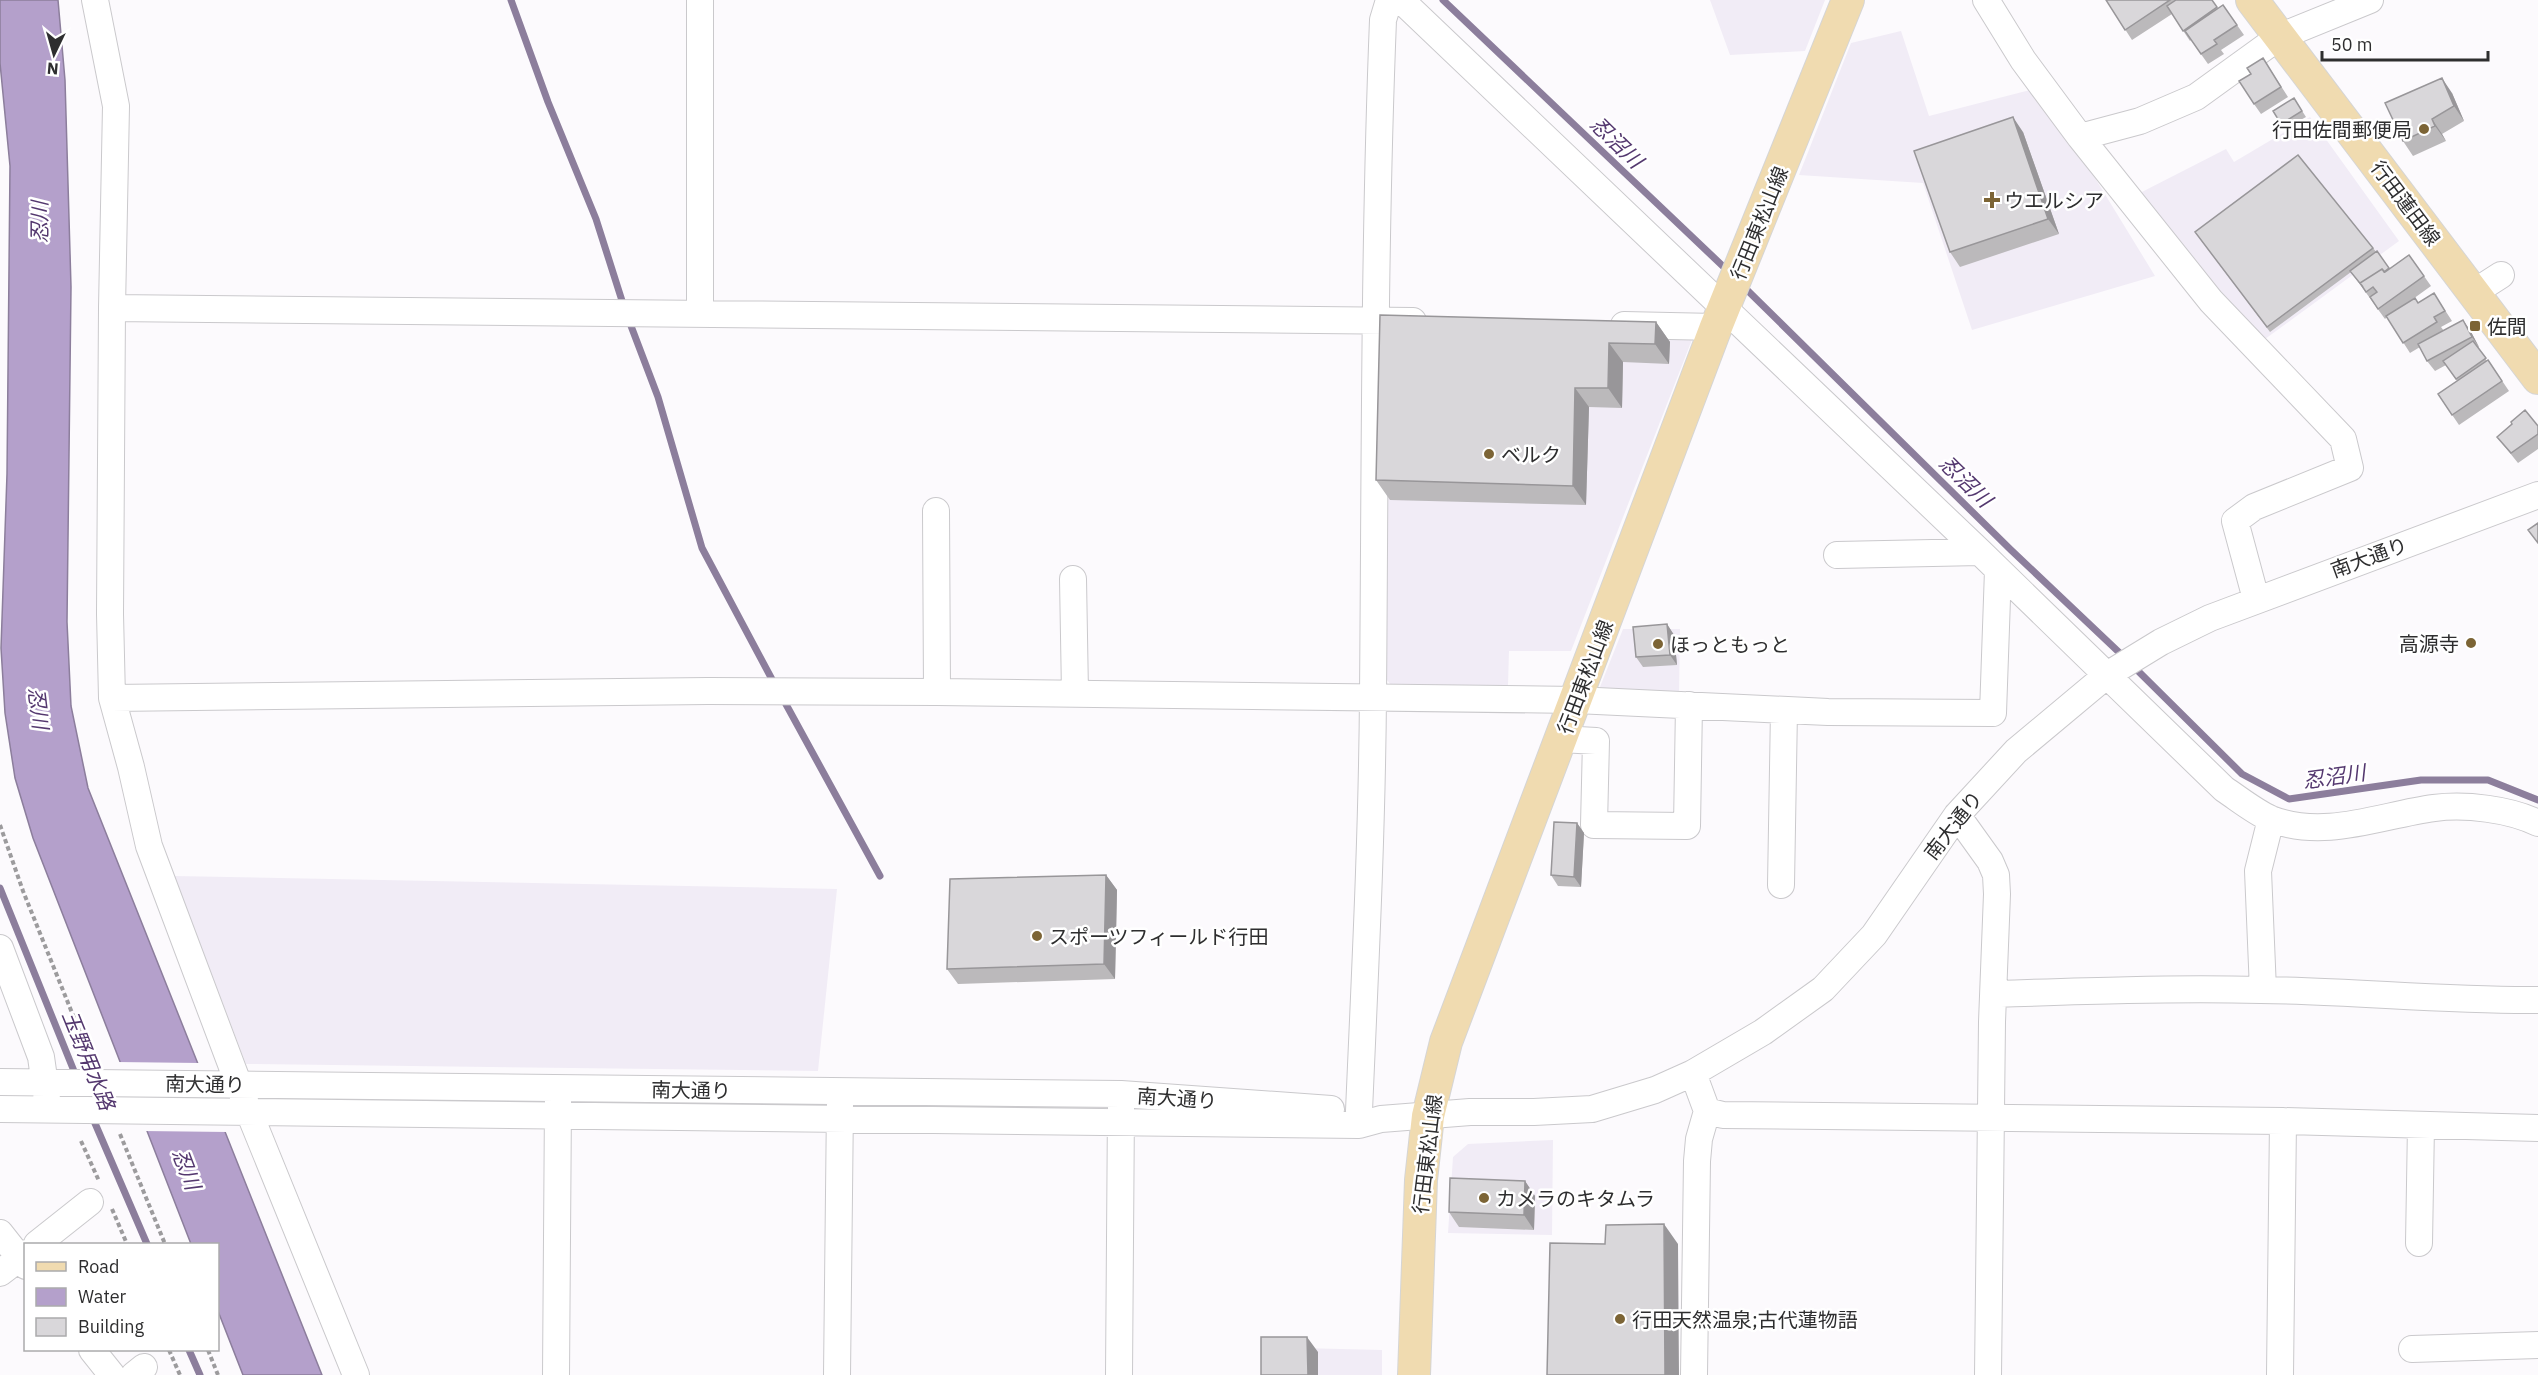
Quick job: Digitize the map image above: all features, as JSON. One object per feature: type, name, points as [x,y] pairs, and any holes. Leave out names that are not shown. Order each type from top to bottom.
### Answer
[{"type":"main road","name":"行田東松山線","points":[[1414,1375],[1417,1257],[1428,1116],[1446,1042],[1720,318],[1848,0]]},
{"type":"main road","name":"行田蓮田線","points":[[2252,0],[2538,378]]},
{"type":"street","points":[[95,0],[116,106],[112,308],[110,614],[112,698],[149,846],[242,1112],[356,1375]]},
{"type":"street","points":[[700,0],[700,314]]},
{"type":"street","points":[[1370,1115],[1372,542],[1377,173],[1383,20],[1389,0]]},
{"type":"street","points":[[1401,0],[1720,318],[1989,561],[2224,789],[2271,819],[2304,827],[2335,826],[2377,820],[2435,808],[2472,808],[2522,815],[2538,823]]},
{"type":"street","points":[[1986,0],[2023,60],[2080,138],[2211,302],[2343,439],[2350,468],[2254,507],[2235,521],[2256,599]]},
{"type":"street","points":[[2080,138],[2140,121],[2196,97],[2279,37],[2370,0]]},
{"type":"street","points":[[2473,293],[2501,275]]},
{"type":"street","points":[[112,308],[1434,322]]},
{"type":"street","points":[[1599,325],[1720,318]]},
{"type":"street","name":"南大通り","points":[[0,1082],[55,1083],[98,1078],[232,1084],[1120,1094],[1370,1115],[1428,1116],[1470,1112],[1592,1109],[1655,1090],[1693,1073],[1763,1032],[1823,989],[1874,934],[1957,815],[2016,750],[2107,675],[2161,642],[2256,599],[2538,495]]},
{"type":"street","points":[[936,511],[937,692]]},
{"type":"street","points":[[1837,555],[1989,561]]},
{"type":"street","points":[[112,698],[708,691],[1075,693],[1576,700],[1784,710],[1993,713],[1989,561]]},
{"type":"street","points":[[1073,579],[1075,693]]},
{"type":"street","points":[[1561,739],[1596,741],[1594,825],[1687,826],[1689,705]]},
{"type":"street","points":[[1781,885],[1784,710]]},
{"type":"street","points":[[1957,815],[1990,861],[1996,875],[1988,1375]]},
{"type":"street","points":[[2263,990],[2258,871],[2271,819]]},
{"type":"street","points":[[0,948],[41,1057],[55,1083],[47,1110]]},
{"type":"street","points":[[1994,994],[2126,989],[2263,990],[2480,1000],[2538,1000]]},
{"type":"street","points":[[1693,1073],[1707,1111],[1699,1139],[1697,1161],[1694,1375]]},
{"type":"street","points":[[556,1375],[559,1088]]},
{"type":"street","points":[[837,1375],[840,1091]]},
{"type":"street","points":[[1119,1375],[1120,1094]]},
{"type":"street","name":"南大通り","points":[[0,1109],[78,1111],[113,1115],[242,1112],[1359,1125],[1370,1115]]},
{"type":"street","points":[[1707,1111],[1723,1115],[2283,1121],[2538,1128]]},
{"type":"street","points":[[2280,1375],[2283,1121]]},
{"type":"street","points":[[2419,1243],[2421,1125]]},
{"type":"street","points":[[40,1243],[90,1202]]},
{"type":"street","points":[[0,1233],[21,1259]]},
{"type":"street","points":[[2412,1349],[2538,1345]]},
{"type":"street","points":[[93,1351],[112,1375]]},
{"type":"path","points":[[0,825],[27,901],[98,1078]]},
{"type":"path","points":[[113,1115],[164,1243]]},
{"type":"path","points":[[169,1351],[180,1375]]},
{"type":"path","points":[[208,1351],[218,1375]]},
{"type":"shaded area","points":[[1710,0],[1825,0],[1805,51],[1730,55]]},
{"type":"shaded area","points":[[1901,31],[1929,116],[2030,90],[2084,160],[2155,276],[1972,330],[1923,183],[1799,175],[1851,43]]},
{"type":"shaded area","points":[[2310,117],[2399,241],[2261,342],[2134,196],[2226,149],[2234,162]]},
{"type":"shaded area","points":[[1385,334],[1693,337],[1571,651],[1509,651],[1508,685],[1391,685],[1383,675]]},
{"type":"shaded area","points":[[1623,629],[1680,629],[1679,694],[1598,692]]},
{"type":"shaded area","points":[[174,876],[837,889],[818,1071],[246,1064]]},
{"type":"shaded area","points":[[1553,1140],[1552,1235],[1448,1233],[1453,1157],[1468,1144]]},
{"type":"shaded area","points":[[1264,1347],[1382,1350],[1382,1375],[1264,1375]]},
{"type":"water","name":"忍川","points":[[0,0],[58,0],[65,80],[71,287],[67,622],[71,706],[88,788],[322,1375],[243,1375],[219,1314],[219,1243],[191,1243],[33,838],[15,778],[5,713],[1,648],[7,474],[10,166],[0,63]]},
{"type":"pier","points":[[116,1062],[200,1063],[228,1132],[143,1131]]},
{"type":"building","points":[[2106,0],[2170,0],[2125,30]]},
{"type":"building","points":[[2176,0],[2212,0],[2217,7],[2183,31],[2167,6]]},
{"type":"building","points":[[2223,5],[2237,25],[2214,40],[2217,44],[2201,54],[2185,31]]},
{"type":"building","points":[[2263,58],[2281,87],[2254,104],[2239,81],[2251,74],[2247,68]]},
{"type":"building","points":[[2442,78],[2454,106],[2432,119],[2435,126],[2403,141],[2385,103]]},
{"type":"building","points":[[2294,98],[2302,111],[2281,124],[2273,111]]},
{"type":"building","name":"ウエルシア","points":[[2013,117],[2048,219],[1950,252],[1914,151]]},
{"type":"building","points":[[2298,155],[2373,248],[2267,327],[2195,232]]},
{"type":"building","points":[[2377,251],[2389,268],[2384,272],[2382,269],[2360,283],[2363,287],[2350,271]]},
{"type":"building","points":[[2409,255],[2424,276],[2378,309],[2370,297],[2377,292],[2373,287],[2366,292],[2360,283],[2382,269],[2385,272]]},
{"type":"building","points":[[2434,293],[2445,311],[2434,317],[2437,322],[2403,343],[2386,316],[2415,298],[2418,303]]},
{"type":"building","name":"ベルク","points":[[1380,315],[1656,322],[1655,344],[1609,343],[1608,388],[1575,388],[1573,486],[1376,480]]},
{"type":"building","points":[[2463,320],[2472,337],[2427,361],[2418,344]]},
{"type":"building","points":[[2473,341],[2486,358],[2456,379],[2443,361]]},
{"type":"building","points":[[2488,360],[2502,381],[2452,415],[2438,394]]},
{"type":"building","points":[[2525,410],[2538,426],[2538,434],[2511,453],[2497,437]]},
{"type":"building","points":[[2538,523],[2538,543],[2528,530]]},
{"type":"building","points":[[1667,624],[1670,655],[1636,657],[1633,627]]},
{"type":"building","points":[[1554,822],[1577,823],[1574,877],[1551,875]]},
{"type":"building","name":"スポーツフィールド行田","points":[[1106,875],[1104,964],[947,969],[950,879]]},
{"type":"building","points":[[1450,1178],[1525,1181],[1524,1215],[1449,1212]]},
{"type":"building","name":"行田天然温泉;古代蓮物語","points":[[1664,1224],[1665,1375],[1547,1375],[1550,1243],[1605,1244],[1606,1225]]},
{"type":"building","points":[[1261,1337],[1307,1337],[1308,1375],[1261,1375]]},
{"type":"waterway","points":[[511,0],[548,102],[596,219],[624,307]]},
{"type":"waterway","name":"忍沼川","points":[[1443,0],[1729,272]]},
{"type":"waterway","name":"忍沼川","points":[[1743,286],[2011,550],[2124,657]]},
{"type":"waterway","points":[[628,318],[658,397],[702,548],[775,685]]},
{"type":"waterway","name":"忍沼川","points":[[2132,665],[2242,774],[2289,799],[2421,780],[2488,780],[2538,800]]},
{"type":"waterway","points":[[782,697],[880,876]]},
{"type":"waterway","name":"玉野用水路","points":[[0,888],[76,1076]]},
{"type":"waterway","name":"玉野用水路","points":[[91,1114],[147,1243]]},
{"type":"waterway","name":"玉野用水路","points":[[189,1351],[200,1375]]},
{"type":"place","name":"行田佐間郵便局","points":[[2424,129]]},
{"type":"place","name":"ウエルシア","points":[[1992,200]]},
{"type":"place","name":"佐間","points":[[2475,326]]},
{"type":"place","name":"ベルク","points":[[1489,454]]},
{"type":"place","name":"高源寺","points":[[2471,643]]},
{"type":"place","name":"ほっともっと","points":[[1658,644]]},
{"type":"place","name":"スポーツフィールド行田","points":[[1037,936]]},
{"type":"place","name":"カメラのキタムラ","points":[[1484,1198]]},
{"type":"place","name":"行田天然温泉;古代蓮物語","points":[[1620,1319]]}]
